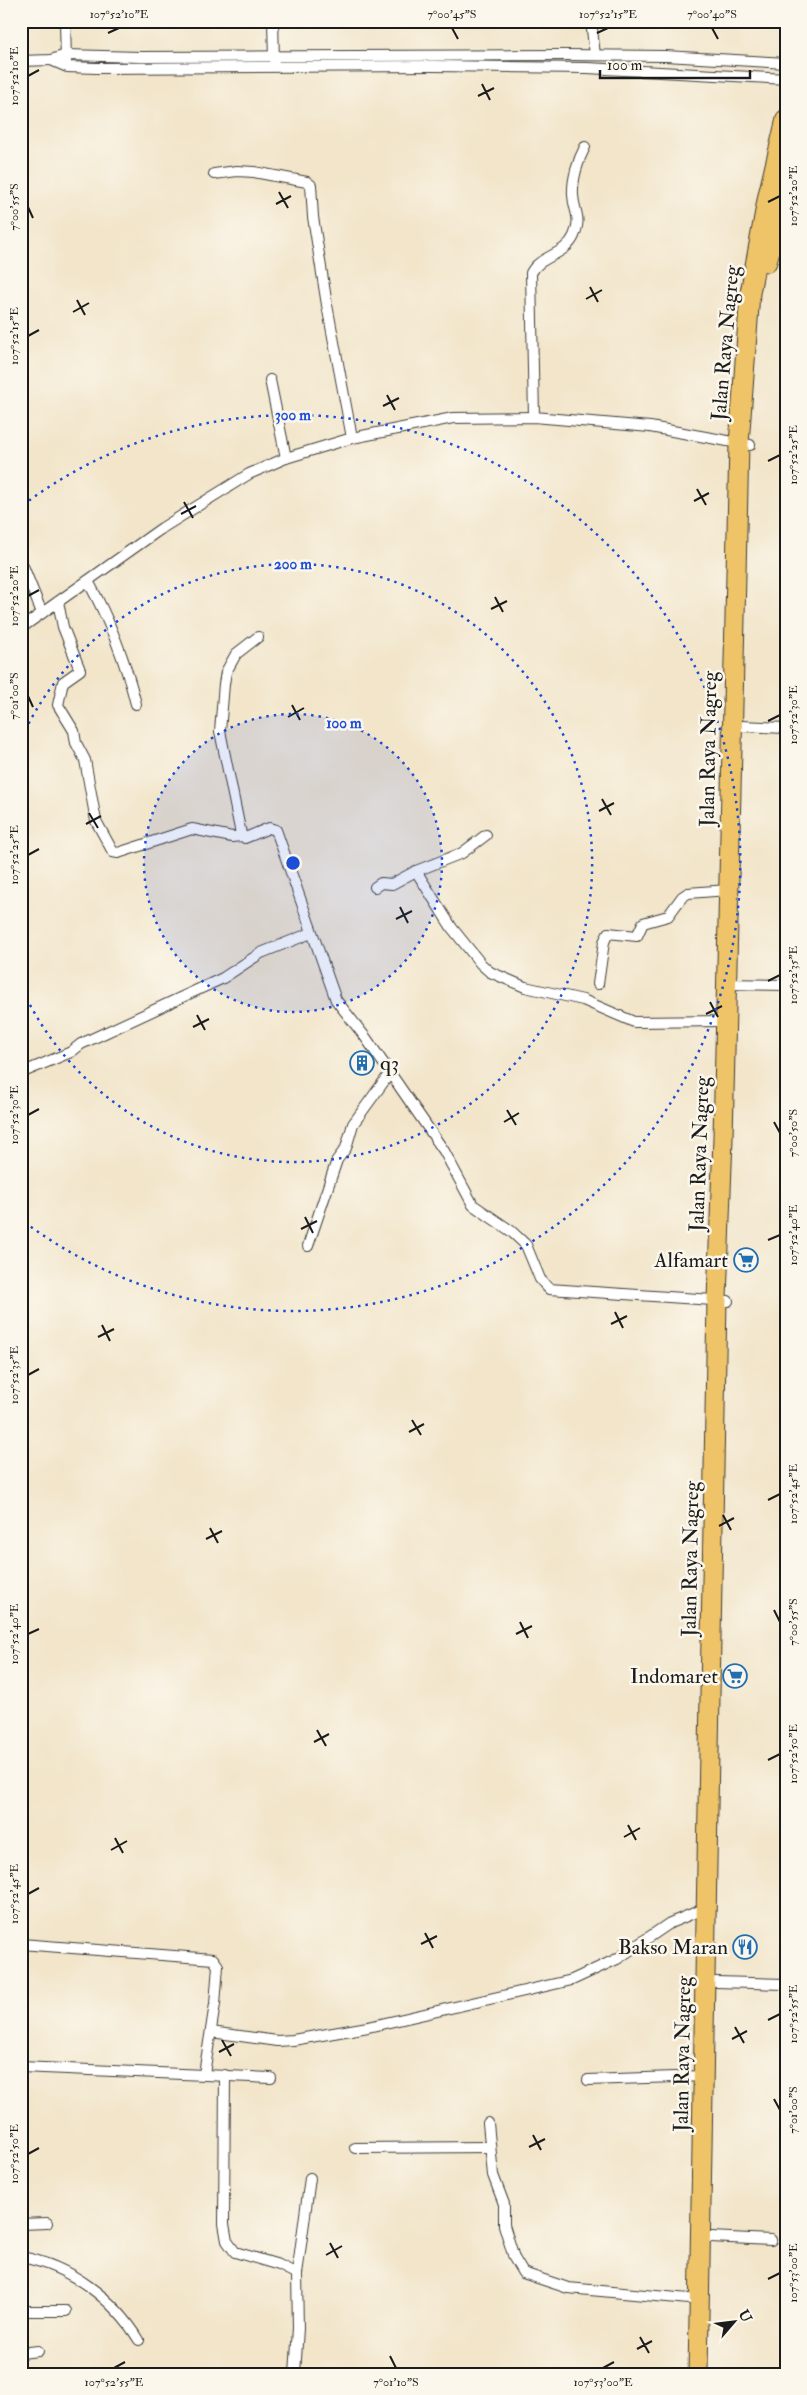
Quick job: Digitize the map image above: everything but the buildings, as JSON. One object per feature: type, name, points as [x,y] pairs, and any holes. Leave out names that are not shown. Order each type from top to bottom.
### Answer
[{"type":"highway","name":"Jalan Raya Nagreg","points":[[707,2374],[716,1982],[725,1020],[731,984],[728,890],[750,294],[768,194],[786,119]]},
{"type":"highway","name":"Jalan Raya Nagreg","points":[[698,2374],[706,1908],[731,984],[741,726],[745,445],[762,293],[786,186]]},
{"type":"street","points":[[66,21],[67,66]]},
{"type":"street","points":[[273,21],[274,67]]},
{"type":"street","points":[[591,21],[595,55]]},
{"type":"street","points":[[21,61],[51,60],[66,55],[615,55],[786,64]]},
{"type":"street","points":[[613,68],[615,55]]},
{"type":"street","points":[[51,60],[67,66],[97,68],[613,68],[786,79]]},
{"type":"street","points":[[534,417],[530,279],[538,264],[561,252],[572,239],[578,218],[573,192],[579,162],[585,147]]},
{"type":"street","points":[[214,174],[237,171],[254,172],[307,182],[311,185],[313,217],[327,305],[352,438]]},
{"type":"street","points":[[270,380],[286,458]]},
{"type":"street","points":[[21,628],[181,515],[249,474],[286,458],[352,438],[454,418],[534,417],[650,427],[691,433],[745,445]]},
{"type":"street","points":[[21,561],[42,613]]},
{"type":"street","points":[[88,581],[110,622],[122,654],[136,704]]},
{"type":"street","points":[[58,602],[63,627],[80,670],[64,682],[58,705],[74,732],[86,766],[96,821],[113,852],[118,853],[192,829],[232,837],[242,836],[248,838],[272,828],[276,830],[336,1000],[366,1038],[444,1152],[473,1205],[511,1231],[526,1245],[540,1279],[549,1289],[723,1300]]},
{"type":"street","points":[[242,836],[220,731],[222,700],[225,677],[236,654],[258,637]]},
{"type":"street","points":[[741,726],[786,728]]},
{"type":"street","points":[[375,887],[381,883],[392,884],[416,871],[462,854],[486,835]]},
{"type":"street","points":[[416,871],[452,928],[490,972],[525,987],[583,1000],[634,1022],[725,1020]]},
{"type":"street","points":[[598,984],[604,942],[608,933],[637,936],[642,923],[668,916],[682,897],[688,893],[728,890]]},
{"type":"street","points":[[21,1073],[66,1054],[80,1044],[223,978],[261,953],[311,933]]},
{"type":"street","points":[[731,984],[786,985]]},
{"type":"street","points":[[308,1246],[337,1160],[346,1148],[353,1124],[390,1073]]},
{"type":"street","points":[[211,2032],[277,2041],[293,2040],[368,2027],[572,1980],[617,1959],[670,1922],[706,1908]]},
{"type":"street","points":[[21,1944],[210,1958],[218,1966],[211,2032],[204,2074]]},
{"type":"street","points":[[716,1982],[786,1984]]},
{"type":"street","points":[[21,2068],[272,2078]]},
{"type":"street","points":[[225,2075],[224,2224],[227,2241],[235,2252],[279,2265],[296,2274]]},
{"type":"street","points":[[588,2080],[704,2076]]},
{"type":"street","points":[[488,2123],[493,2175],[504,2204],[504,2225],[514,2258],[523,2273],[568,2288],[700,2300]]},
{"type":"street","points":[[355,2148],[489,2146]]},
{"type":"street","points":[[295,2374],[298,2328],[296,2274],[310,2178]]},
{"type":"street","points":[[21,2224],[47,2223]]},
{"type":"street","points":[[711,2237],[771,2240]]},
{"type":"street","points":[[21,2257],[43,2263],[94,2289],[128,2322],[139,2340]]},
{"type":"street","points":[[21,2311],[66,2311]]},
{"type":"street","points":[[21,2353],[38,2351]]},
{"type":"place","name":"q3","points":[[362,1063]]},
{"type":"place","name":"Alfamart","points":[[746,1260]]},
{"type":"place","name":"Indomaret","points":[[735,1676]]},
{"type":"place","name":"Bakso Maran","points":[[745,1947]]}]
